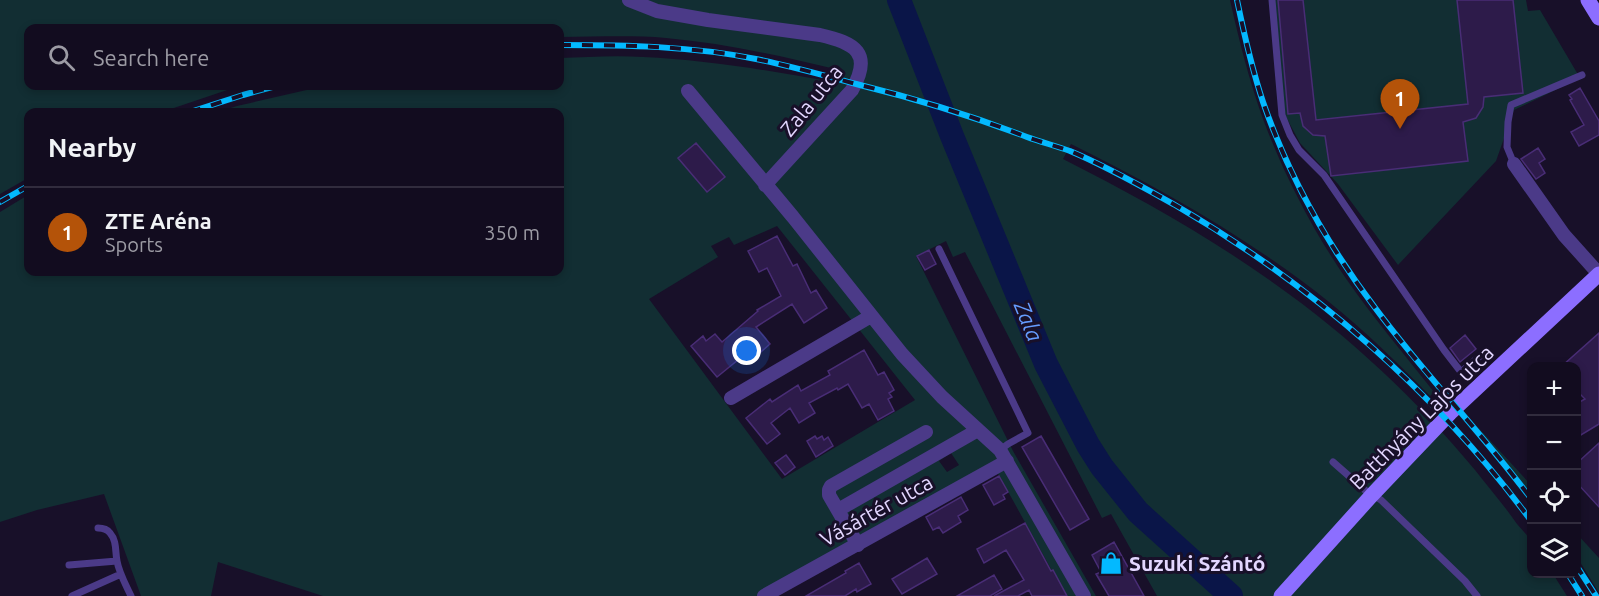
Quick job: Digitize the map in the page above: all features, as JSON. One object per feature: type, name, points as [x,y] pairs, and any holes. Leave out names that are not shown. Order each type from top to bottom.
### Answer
[{"type":"street","name":"Zala utca","points":[[629,0],[657,11],[828,37],[850,44],[858,53],[861,72],[852,90],[765,185]]},
{"type":"street","points":[[1588,0],[1599,18]]},
{"type":"street","points":[[688,92],[793,217],[902,354],[942,398],[1004,455],[1084,596]]},
{"type":"street","points":[[1514,164],[1564,236],[1599,274]]},
{"type":"street","name":"Batthyány Lajos utca","points":[[1281,596],[1372,495],[1462,401],[1599,274]]},
{"type":"street","points":[[731,398],[871,316]]},
{"type":"street","points":[[838,510],[978,430]]},
{"type":"street","points":[[858,545],[829,495],[831,486],[923,434],[937,454]]},
{"type":"street","name":"Vásártér utca","points":[[764,596],[858,545],[1004,455]]},
{"type":"lane","points":[[1272,0],[1282,115],[1294,144],[1324,175],[1461,372],[1486,351],[1490,356]]},
{"type":"lane","points":[[1514,164],[1507,147],[1511,105],[1582,75]]},
{"type":"lane","points":[[939,249],[1028,433],[1008,444],[1004,455]]},
{"type":"lane","points":[[1333,462],[1381,500],[1477,596]]},
{"type":"lane","points":[[98,528],[110,532],[121,574],[131,596]]},
{"type":"lane","points":[[69,565],[117,561]]},
{"type":"lane","points":[[72,596],[121,574]]},
{"type":"green space","points":[[0,0],[1230,0],[1253,90],[1263,119],[1300,202],[1322,242],[1347,280],[1434,392],[1430,396],[1342,313],[1299,279],[1237,236],[1172,197],[1071,144],[1063,159],[1144,202],[1224,249],[1302,304],[1356,347],[1406,394],[1453,444],[1527,536],[1527,578],[1556,578],[1567,596],[1157,596],[1111,514],[1102,518],[965,252],[953,257],[946,241],[916,256],[1013,451],[1096,596],[1066,596],[996,470],[771,596],[323,596],[218,562],[211,596],[141,596],[104,494],[37,510],[0,522],[0,212],[24,197],[24,276],[564,276],[564,108],[231,108],[307,90],[564,90],[564,58],[622,56],[689,60],[828,81],[831,68],[749,50],[687,40],[640,37],[564,37],[564,24],[24,24],[24,90],[227,90],[174,108],[24,108],[24,180],[0,194]],"holes":[[[777,226],[915,400],[782,479],[649,299],[718,257],[711,246],[729,237],[734,245]],[[951,453],[959,465],[947,472],[939,461]]]},
{"type":"green space","points":[[1272,0],[1526,0],[1528,11],[1540,10],[1580,78],[1514,110],[1496,161],[1398,265],[1338,184],[1300,143],[1285,115]]},
{"type":"green space","points":[[1475,424],[1527,481],[1527,490]]},
{"type":"green space","points":[[1581,538],[1599,558],[1599,593],[1581,564]]},
{"type":"building","points":[[1278,0],[1303,0],[1316,120],[1468,104],[1457,0],[1513,0],[1523,93],[1484,97],[1483,107],[1476,118],[1463,122],[1468,161],[1331,176],[1325,136],[1313,135],[1303,126],[1300,113],[1288,114]]},
{"type":"building","points":[[1580,88],[1599,121],[1599,135],[1579,146],[1571,132],[1584,125],[1569,95]]},
{"type":"building","points":[[696,143],[725,177],[707,192],[678,158]]},
{"type":"building","points":[[1538,148],[1545,159],[1539,163],[1545,173],[1536,179],[1521,159]]},
{"type":"building","points":[[777,236],[793,266],[797,264],[811,293],[816,290],[827,308],[804,323],[792,304],[756,327],[770,344],[755,357],[749,351],[717,377],[691,346],[703,336],[706,341],[715,334],[722,342],[757,310],[781,296],[767,268],[759,272],[748,251]]},
{"type":"building","points":[[929,250],[936,264],[925,270],[917,256]]},
{"type":"building","points":[[1599,333],[1599,424],[1581,435],[1581,401],[1585,399],[1581,395],[1581,362],[1566,362]]},
{"type":"building","points":[[1465,335],[1476,349],[1460,362],[1450,348]]},
{"type":"building","points":[[864,350],[878,375],[884,372],[894,390],[889,393],[892,397],[888,399],[894,411],[878,420],[869,404],[862,408],[848,384],[809,403],[815,413],[799,423],[790,408],[771,423],[780,434],[767,444],[746,418],[770,399],[772,402],[798,385],[801,391],[830,375],[828,371]]},
{"type":"building","points":[[815,436],[817,439],[822,436],[824,440],[828,437],[833,446],[816,457],[807,441]]},
{"type":"building","points":[[1041,436],[1089,519],[1070,530],[1022,447]]},
{"type":"building","points":[[1599,443],[1599,507],[1581,487],[1581,459]]},
{"type":"building","points":[[786,455],[795,467],[785,475],[775,463]]},
{"type":"building","points":[[999,476],[1008,492],[1003,495],[1005,499],[994,505],[983,485]]},
{"type":"building","points":[[961,497],[968,510],[958,516],[961,522],[943,533],[939,527],[933,530],[926,517]]},
{"type":"building","points":[[1025,523],[1067,596],[1032,596],[1029,590],[1018,596],[994,596],[1024,580],[1006,550],[984,563],[977,549]]},
{"type":"building","name":"Suzuki Szántó","points":[[1114,542],[1144,596],[1109,596],[1096,574],[1101,572],[1092,555]]},
{"type":"building","points":[[927,558],[937,574],[902,594],[892,579]]},
{"type":"building","points":[[859,563],[871,584],[845,596],[806,596],[846,573],[845,571]]},
{"type":"building","points":[[994,575],[1002,589],[990,596],[957,596]]},
{"type":"waterway","name":"Zala","points":[[899,0],[1046,364],[1088,445],[1102,467],[1138,512],[1231,596]]},
{"type":"railway","points":[[1237,0],[1255,77],[1273,130],[1326,236],[1358,285],[1395,333],[1527,494]]},
{"type":"railway","points":[[564,45],[683,49],[769,62],[944,108],[1070,151],[1097,163],[1175,205],[1226,236],[1324,306],[1370,345],[1456,429],[1527,516]]},
{"type":"railway","points":[[202,108],[261,90]]},
{"type":"railway","points":[[0,202],[24,188]]},
{"type":"railway","points":[[1581,573],[1596,596]]},
{"type":"railway","points":[[1571,578],[1582,596]]},
{"type":"place","name":"ZTE Aréna","points":[[1400,129]]},
{"type":"place","name":"Suzuki Szántó","points":[[1111,563]]}]
